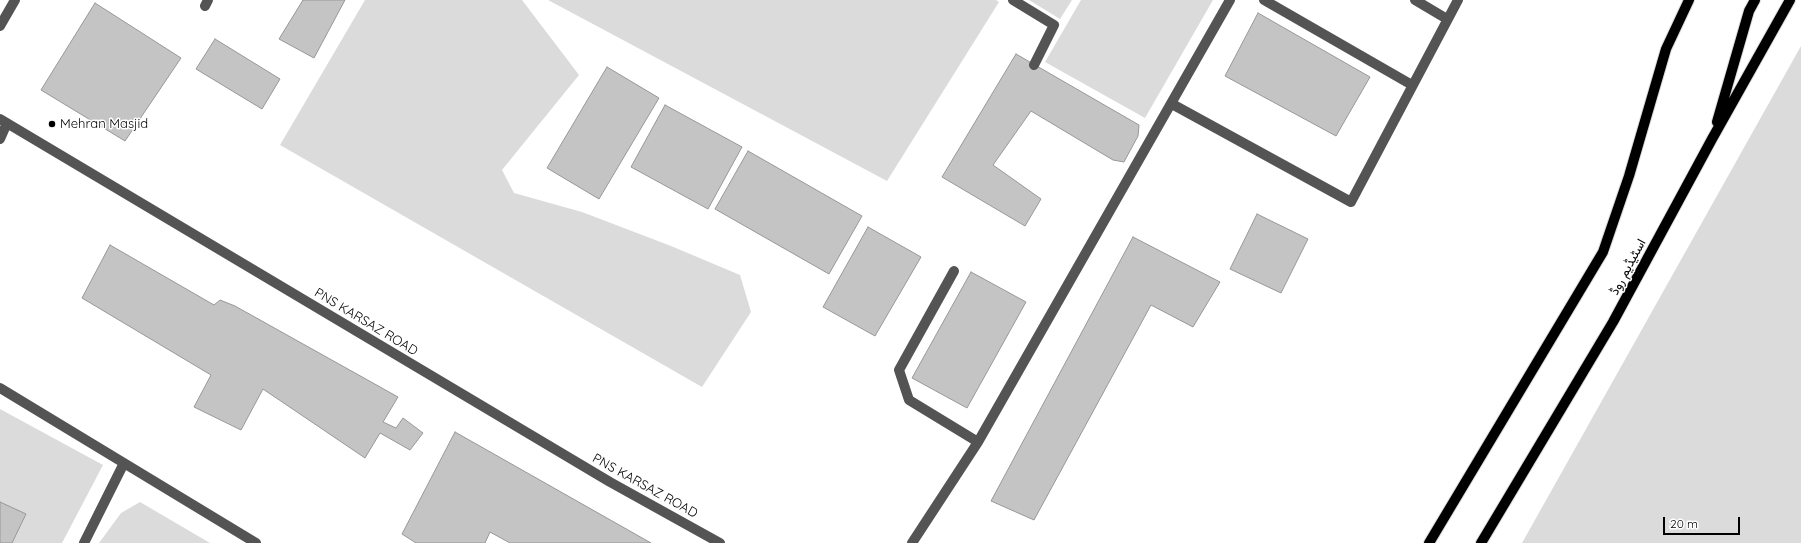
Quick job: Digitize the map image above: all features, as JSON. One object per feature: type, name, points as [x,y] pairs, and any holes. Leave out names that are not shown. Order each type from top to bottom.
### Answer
[{"type":"main road","points":[[1430,543],[1603,252],[1629,176],[1666,49],[1689,0]]},
{"type":"main road","points":[[1712,139],[1749,11],[1755,0]]},
{"type":"main road","name":"اسٹیڈیم روڈ","points":[[1481,543],[1613,322],[1712,139],[1790,0]]},
{"type":"street","points":[[0,26],[15,0]]},
{"type":"street","points":[[1013,0],[1054,25],[1034,65]]},
{"type":"street","points":[[912,543],[978,442],[1230,0]]},
{"type":"street","points":[[1264,0],[1412,85]]},
{"type":"street","points":[[1415,0],[1447,19]]},
{"type":"street","points":[[1172,104],[1351,202],[1458,0]]},
{"type":"street","points":[[0,139],[4,121]]},
{"type":"street","name":"PNS KARSAZ ROAD","points":[[4,121],[610,482],[720,543]]},
{"type":"street","points":[[954,272],[899,370],[909,400],[978,442]]},
{"type":"street","points":[[0,388],[256,543]]},
{"type":"street","points":[[84,543],[124,463]]},
{"type":"shaded area","points":[[365,0],[522,0],[579,75],[502,170],[514,193],[582,212],[671,246],[740,275],[751,312],[702,387],[280,145]]},
{"type":"shaded area","points":[[548,0],[996,0],[999,2],[887,181]]},
{"type":"shaded area","points":[[1029,0],[1072,0],[1060,19]]},
{"type":"shaded area","points":[[1081,0],[1213,0],[1145,118],[1045,62]]},
{"type":"shaded area","points":[[1801,46],[1801,543],[1522,543]]},
{"type":"shaded area","points":[[0,409],[103,465],[62,543],[0,543]]},
{"type":"shaded area","points":[[140,502],[210,543],[99,543],[121,513]]},
{"type":"building","points":[[303,0],[345,0],[314,58],[279,39]]},
{"type":"building","name":"Mehran Masjid","points":[[95,3],[181,58],[125,141],[41,90]]},
{"type":"building","points":[[1258,13],[1370,77],[1336,136],[1225,76]]},
{"type":"building","points":[[215,39],[280,79],[262,109],[196,69]]},
{"type":"building","points":[[1016,54],[1139,125],[1138,136],[1124,162],[1113,160],[1031,111],[993,165],[1041,199],[1025,226],[942,177]]},
{"type":"building","points":[[607,67],[659,98],[599,199],[547,168]]},
{"type":"building","points":[[665,105],[742,147],[708,209],[631,167]]},
{"type":"building","points":[[748,151],[862,216],[829,274],[715,209]]},
{"type":"building","points":[[1257,214],[1308,239],[1281,293],[1230,269]]},
{"type":"building","points":[[868,227],[921,257],[875,336],[823,307]]},
{"type":"building","points":[[1133,237],[1220,282],[1193,327],[1151,305],[1034,520],[991,501]]},
{"type":"building","points":[[110,245],[214,305],[220,300],[235,306],[398,397],[383,422],[396,428],[403,418],[423,433],[410,450],[380,433],[365,458],[263,389],[241,430],[194,407],[211,375],[82,298]]},
{"type":"building","points":[[971,272],[1026,302],[967,408],[912,378]]},
{"type":"building","points":[[455,432],[651,543],[510,543],[490,532],[485,543],[416,543],[402,534]]},
{"type":"building","points":[[0,502],[26,514],[12,543],[0,543]]},
{"type":"place","name":"Mehran Masjid","points":[[52,124]]}]
